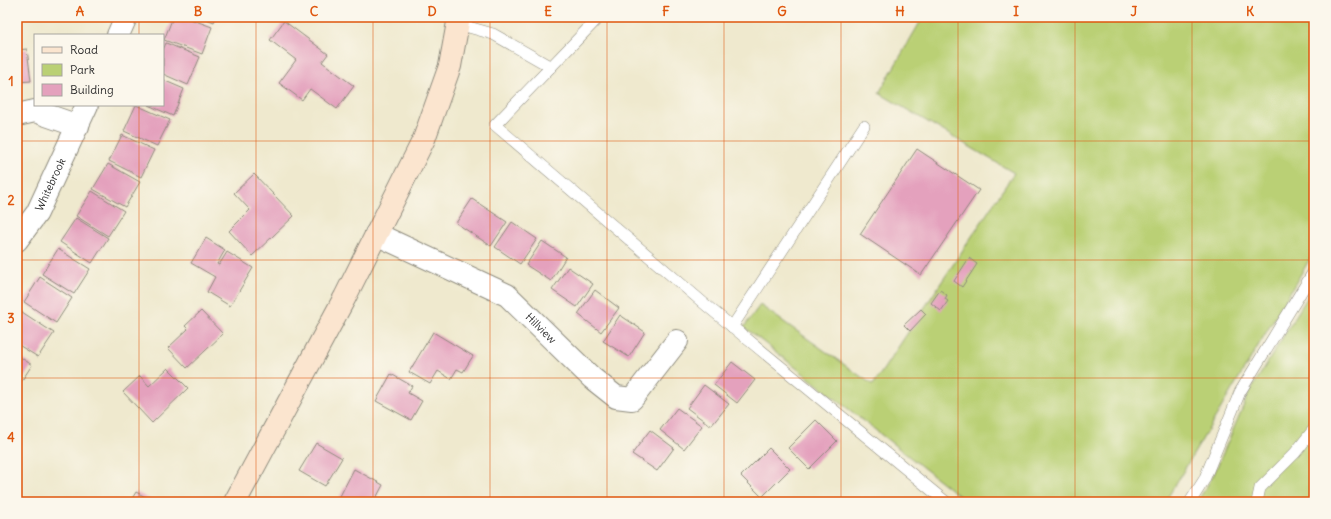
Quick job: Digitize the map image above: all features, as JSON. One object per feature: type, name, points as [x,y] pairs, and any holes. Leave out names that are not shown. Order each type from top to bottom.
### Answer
[{"type":"street","points":[[118,34],[126,17]]},
{"type":"street","points":[[235,502],[345,297],[424,139],[450,66],[458,20]]},
{"type":"street","name":"Whitebrook","points":[[17,240],[37,213],[87,106]]},
{"type":"street","points":[[17,115],[35,110],[78,126]]},
{"type":"street","name":"Hillview","points":[[376,234],[507,295],[592,378],[616,397],[632,399],[677,341]]},
{"type":"lane","points":[[599,17],[495,125],[732,327],[946,502]]},
{"type":"lane","points":[[458,20],[493,34],[551,67]]},
{"type":"lane","points":[[732,327],[864,126]]},
{"type":"lane","points":[[1190,502],[1204,480],[1240,392],[1314,271]]},
{"type":"lane","points":[[1257,502],[1260,488],[1295,453],[1314,429]]},
{"type":"green space","points":[[923,17],[1314,17],[1314,252],[1165,502],[967,502],[744,327],[760,305],[873,385],[1014,173],[879,93]]},
{"type":"green space","points":[[1314,286],[1314,502],[1197,502],[1213,476],[1249,393]]},
{"type":"building","points":[[173,17],[185,17],[212,27],[202,54],[164,40]]},
{"type":"building","points":[[201,17],[216,17],[214,22]]},
{"type":"building","points":[[284,21],[328,54],[322,62],[354,86],[337,109],[310,89],[302,100],[279,83],[296,60],[270,40]]},
{"type":"building","points":[[166,43],[200,57],[188,85],[164,74],[164,48]]},
{"type":"building","points":[[27,49],[31,81],[17,82],[17,50]]},
{"type":"building","points":[[164,80],[184,89],[173,116],[150,106],[164,106]]},
{"type":"building","points":[[136,106],[170,120],[157,146],[124,131]]},
{"type":"building","points":[[122,135],[154,150],[141,177],[109,161]]},
{"type":"building","points":[[917,149],[979,190],[921,275],[860,234]]},
{"type":"building","points":[[108,164],[140,182],[125,207],[93,189]]},
{"type":"building","points":[[254,174],[294,216],[252,256],[229,231],[250,210],[234,193]]},
{"type":"building","points":[[92,191],[124,211],[108,236],[76,216]]},
{"type":"building","points":[[472,199],[507,222],[491,246],[456,223]]},
{"type":"building","points":[[76,218],[108,238],[92,263],[60,242]]},
{"type":"building","points":[[512,222],[537,239],[520,264],[495,247]]},
{"type":"building","points":[[206,238],[225,250],[217,264],[219,265],[227,252],[253,268],[230,306],[207,292],[215,277],[191,263]]},
{"type":"building","points":[[542,241],[566,257],[551,281],[526,265]]},
{"type":"building","points":[[58,249],[90,269],[74,294],[42,274]]},
{"type":"building","points":[[969,258],[977,264],[962,287],[954,281]]},
{"type":"building","points":[[568,267],[593,284],[577,307],[552,290]]},
{"type":"building","points":[[40,277],[72,298],[56,323],[24,302]]},
{"type":"building","points":[[595,290],[619,308],[601,332],[578,314]]},
{"type":"building","points":[[940,290],[947,295],[945,299],[948,301],[941,311],[931,303]]},
{"type":"building","points":[[921,309],[926,314],[910,331],[904,325]]},
{"type":"building","points":[[201,311],[223,334],[187,368],[168,348],[188,329],[185,326]]},
{"type":"building","points":[[22,312],[54,333],[38,357],[17,344],[17,320]]},
{"type":"building","points":[[620,315],[645,332],[629,357],[603,341]]},
{"type":"building","points":[[433,332],[473,356],[463,372],[457,369],[451,379],[438,371],[430,384],[409,372]]},
{"type":"building","points":[[17,355],[32,365],[17,388]]},
{"type":"building","points":[[732,362],[755,380],[737,403],[714,385]]},
{"type":"building","points":[[168,368],[188,388],[152,423],[123,392],[140,376],[149,386]]},
{"type":"building","points":[[391,374],[412,386],[408,393],[422,401],[411,420],[376,401]]},
{"type":"building","points":[[704,385],[729,404],[711,426],[687,408]]},
{"type":"building","points":[[677,408],[702,426],[684,449],[660,430]]},
{"type":"building","points":[[816,420],[837,441],[809,469],[788,448]]},
{"type":"building","points":[[650,430],[674,448],[657,471],[632,454]]},
{"type":"building","points":[[316,443],[342,458],[325,486],[299,471]]},
{"type":"building","points":[[769,448],[790,469],[762,497],[741,476]]},
{"type":"building","points":[[354,469],[383,485],[374,502],[347,502],[339,498]]},
{"type":"building","points":[[136,492],[155,502],[130,502]]}]
